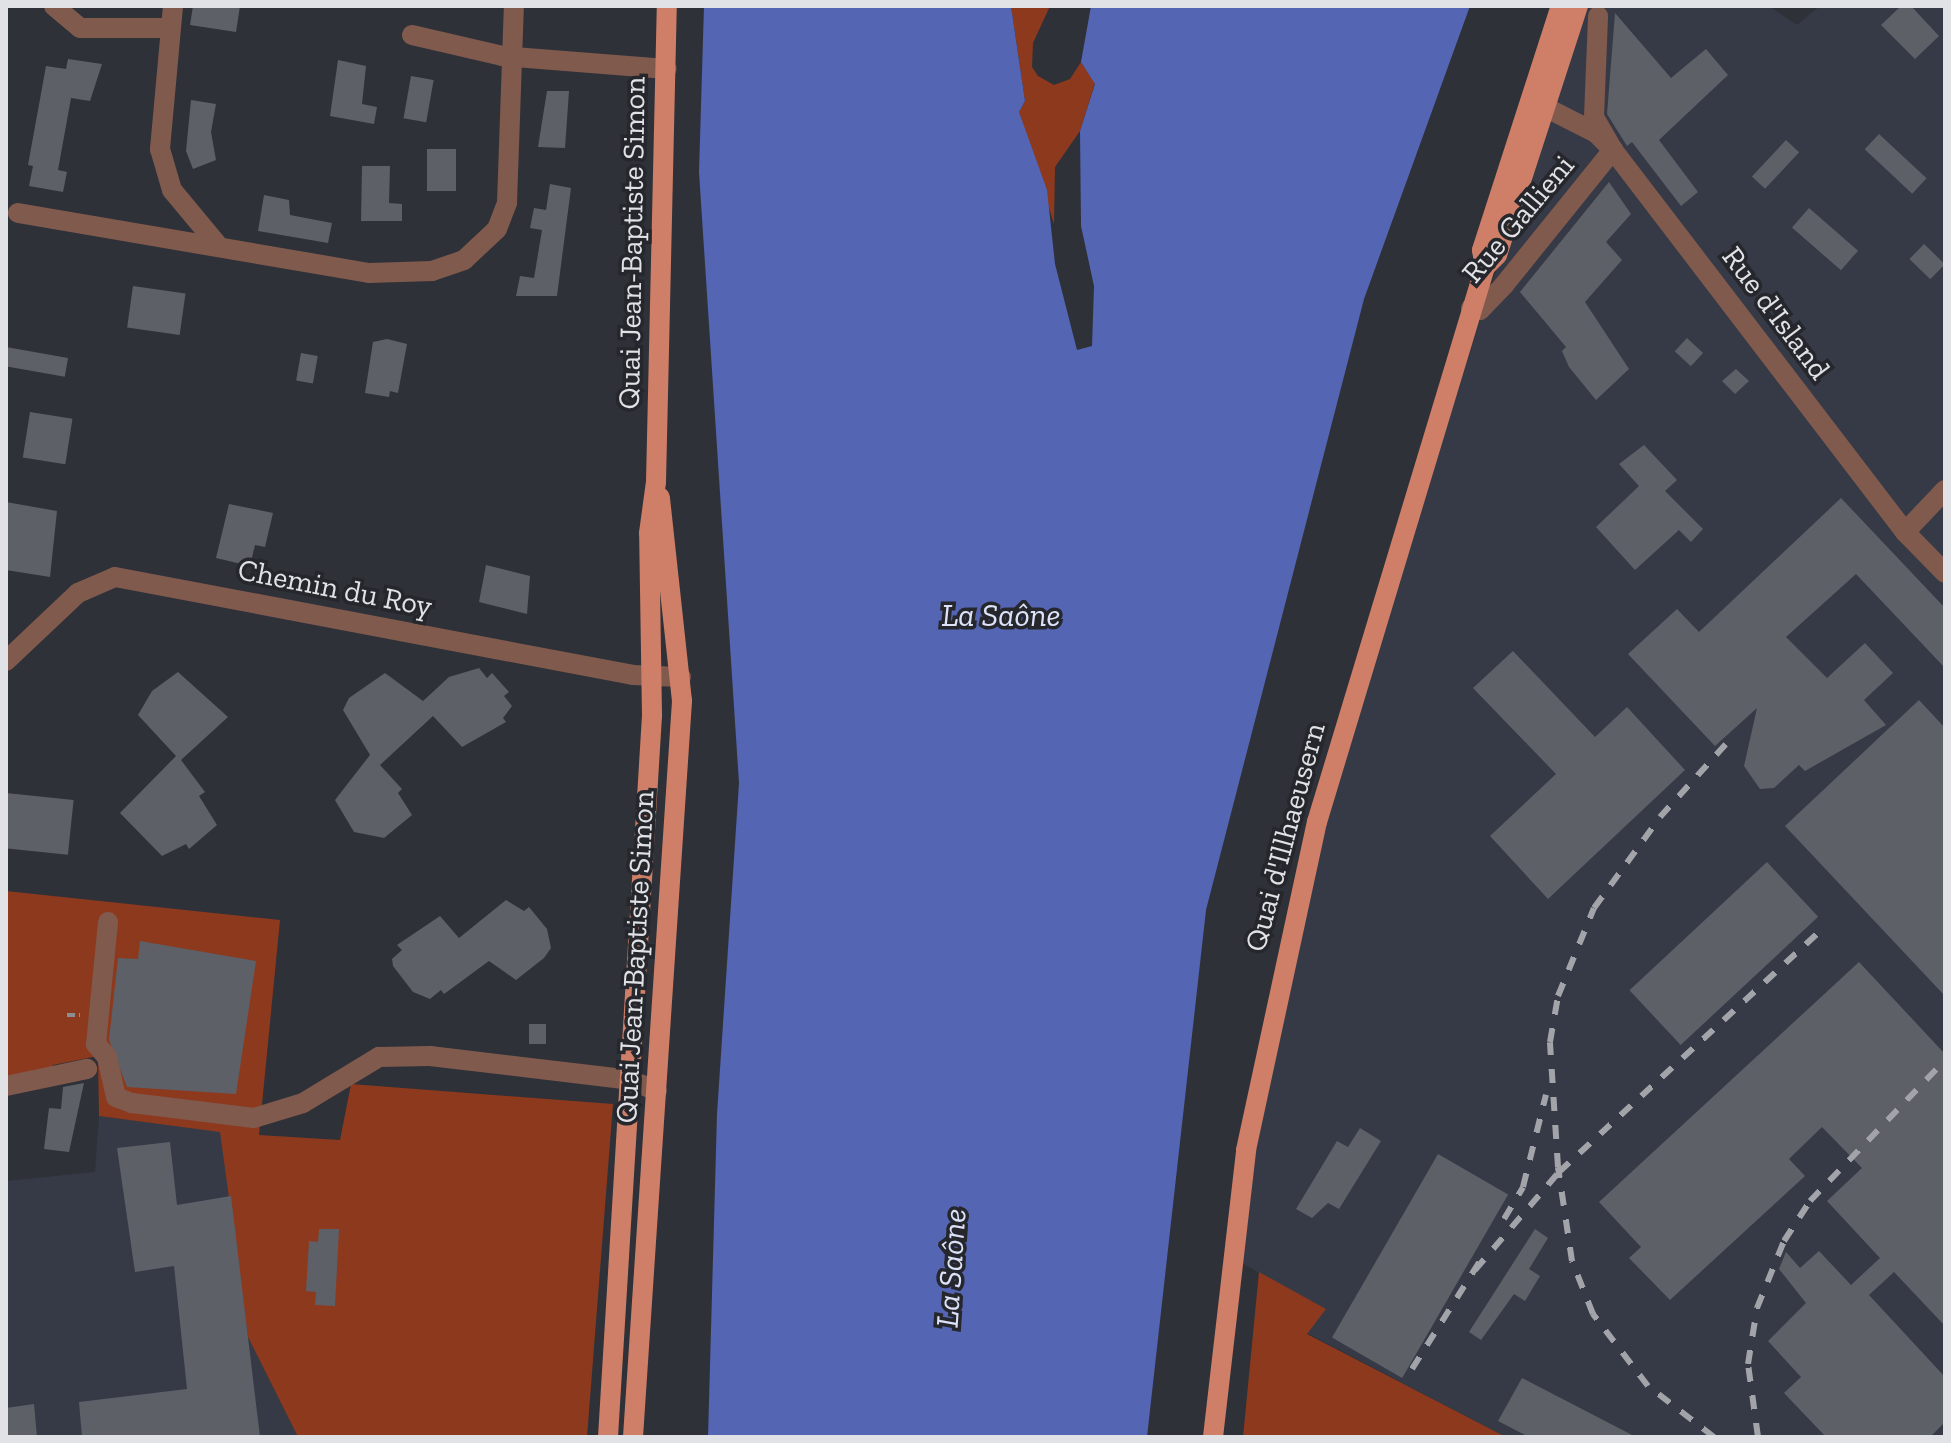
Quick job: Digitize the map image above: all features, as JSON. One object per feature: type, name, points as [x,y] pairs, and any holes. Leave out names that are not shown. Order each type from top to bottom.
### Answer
[{"type":"main road","name":"Quai Jean-Baptiste Simon","points":[[608,1437],[651,676],[649,533],[656,482],[667,6]]},
{"type":"main road","name":"Quai d'Illhaeusern","points":[[1213,1437],[1246,1150],[1276,993],[1388,570],[1485,267],[1497,255],[1540,103],[1572,7]]},
{"type":"main road","name":"Quai Jean-Baptiste Simon","points":[[633,1437],[681,677],[656,482]]},
{"type":"street","points":[[54,6],[80,28],[167,28]]},
{"type":"street","points":[[173,6],[167,28],[160,149],[172,190],[217,244]]},
{"type":"street","points":[[18,213],[217,244],[369,273],[432,271],[464,260],[497,229],[507,203],[514,6]]},
{"type":"street","name":"Rue Gallieni","points":[[1471,308],[1480,310],[1504,285],[1610,155],[1594,117],[1600,11],[1572,7]]},
{"type":"street","points":[[412,35],[512,58],[666,69]]},
{"type":"street","name":"Rue d'Island","points":[[1540,103],[1596,133],[1610,155],[1905,532],[1945,573]]},
{"type":"street","points":[[1905,532],[1945,490]]},
{"type":"street","name":"Chemin du Roy","points":[[6,661],[78,593],[115,577],[651,676],[681,677]]},
{"type":"street","points":[[108,922],[96,1044],[107,1057],[116,1097],[132,1103],[254,1118],[303,1103],[379,1057],[430,1056],[630,1080],[657,1091]]},
{"type":"street","points":[[6,1086],[87,1069]]},
{"type":"shaded area","points":[[1011,6],[1050,6],[1033,43],[1032,67],[1038,76],[1054,85],[1070,79],[1081,62],[1095,83],[1080,131],[1055,167],[1054,224],[1019,112],[1025,101]]},
{"type":"shaded area","points":[[1581,6],[1769,6],[1797,25],[1820,6],[1945,6],[1945,1437],[1506,1437],[1307,1333],[1325,1309],[1240,1262],[1256,1124],[1344,746]]},
{"type":"shaded area","points":[[6,891],[280,920],[259,1135],[340,1140],[351,1084],[613,1104],[587,1437],[298,1437],[248,1337],[220,1132],[99,1116],[98,1056],[53,1065],[47,1074],[6,1086]]},
{"type":"shaded area","points":[[99,1116],[221,1131],[248,1337],[298,1437],[6,1437],[6,1181],[95,1172]]},
{"type":"shaded area","points":[[1259,1272],[1326,1309],[1307,1334],[1506,1437],[1243,1437]]},
{"type":"water","name":"La Saône","points":[[704,6],[1011,6],[1025,101],[1019,112],[1047,190],[1055,264],[1077,350],[1092,346],[1094,286],[1081,226],[1080,131],[1095,84],[1081,62],[1091,6],[1470,6],[1364,299],[1206,910],[1147,1437],[708,1437],[717,1114],[739,783],[699,172]]},
{"type":"building","points":[[193,6],[240,6],[236,32],[190,25]]},
{"type":"building","points":[[1901,6],[1911,6],[1939,36],[1915,59],[1881,25]]},
{"type":"building","points":[[1615,13],[1671,78],[1706,49],[1728,75],[1659,140],[1698,192],[1681,206],[1632,142],[1627,146],[1607,114]]},
{"type":"building","points":[[68,59],[102,64],[90,101],[71,98],[58,170],[67,172],[63,192],[29,186],[33,166],[28,165],[46,66],[66,69]]},
{"type":"building","points":[[338,60],[366,66],[362,104],[377,107],[374,124],[330,116]]},
{"type":"building","points":[[411,76],[434,80],[426,122],[404,118]]},
{"type":"building","points":[[547,91],[569,91],[565,148],[538,147]]},
{"type":"building","points":[[191,100],[216,104],[211,132],[216,160],[193,169],[186,151]]},
{"type":"building","points":[[1879,134],[1927,178],[1912,194],[1865,149]]},
{"type":"building","points":[[1786,140],[1799,152],[1765,189],[1752,177]]},
{"type":"building","points":[[427,149],[456,149],[456,191],[427,191]]},
{"type":"building","points":[[362,166],[390,166],[389,203],[402,204],[402,221],[361,221]]},
{"type":"building","points":[[1609,182],[1631,214],[1606,242],[1622,260],[1585,302],[1629,369],[1596,400],[1569,367],[1562,351],[1566,347],[1520,292]]},
{"type":"building","points":[[550,184],[571,188],[557,296],[516,296],[520,276],[534,278],[542,230],[530,228],[534,208],[546,210]]},
{"type":"building","points":[[264,195],[289,200],[290,215],[332,223],[328,243],[258,231]]},
{"type":"building","points":[[1809,208],[1858,251],[1841,270],[1792,228]]},
{"type":"building","points":[[1924,244],[1945,264],[1930,279],[1909,259]]},
{"type":"building","points":[[133,286],[185,293],[180,335],[127,328]]},
{"type":"building","points":[[1687,338],[1703,353],[1691,366],[1675,351]]},
{"type":"building","points":[[387,339],[407,344],[398,393],[390,391],[389,397],[365,393],[373,342]]},
{"type":"building","points":[[6,347],[68,358],[65,377],[6,366]]},
{"type":"building","points":[[301,353],[318,356],[313,384],[296,381]]},
{"type":"building","points":[[1736,369],[1749,381],[1735,394],[1722,381]]},
{"type":"building","points":[[30,412],[72,419],[65,464],[23,457]]},
{"type":"building","points":[[1644,445],[1677,480],[1665,491],[1703,529],[1691,542],[1679,530],[1635,570],[1596,527],[1639,486],[1619,464]]},
{"type":"building","points":[[1841,498],[1945,608],[1945,668],[1856,574],[1786,637],[1827,678],[1865,643],[1893,673],[1864,700],[1886,725],[1805,771],[1799,765],[1774,788],[1760,789],[1744,766],[1757,708],[1715,746],[1628,654],[1677,609],[1699,632]]},
{"type":"building","points":[[6,502],[57,511],[50,577],[6,570]]},
{"type":"building","points":[[229,504],[273,513],[265,547],[255,545],[250,566],[216,558]]},
{"type":"building","points":[[486,565],[530,576],[527,614],[479,602]]},
{"type":"building","points":[[1513,651],[1595,737],[1627,707],[1685,770],[1548,899],[1490,836],[1556,774],[1473,688]]},
{"type":"building","points":[[479,668],[487,678],[492,673],[509,692],[504,696],[512,706],[503,718],[506,722],[462,747],[433,716],[380,765],[402,789],[398,793],[412,815],[384,838],[354,832],[335,800],[370,755],[343,710],[349,698],[385,673],[423,701],[449,677]]},
{"type":"building","points":[[178,672],[228,717],[181,760],[205,792],[199,796],[217,825],[189,849],[186,844],[162,856],[120,813],[176,756],[138,715],[152,691]]},
{"type":"building","points":[[1919,700],[1945,728],[1945,996],[1785,826]]},
{"type":"building","points":[[6,793],[74,800],[68,855],[6,848]]},
{"type":"building","points":[[1767,862],[1818,917],[1681,1045],[1630,990]]},
{"type":"building","points":[[506,900],[524,911],[529,907],[547,929],[551,948],[544,958],[516,980],[489,961],[444,994],[441,990],[430,999],[413,992],[393,966],[392,959],[402,950],[397,945],[440,916],[459,938]]},
{"type":"building","points":[[140,941],[256,961],[236,1094],[127,1087],[109,1040],[118,958],[138,959]]},
{"type":"building","points":[[1859,962],[1945,1054],[1945,1326],[1894,1272],[1869,1295],[1945,1377],[1945,1422],[1930,1437],[1826,1437],[1784,1393],[1801,1377],[1768,1341],[1806,1303],[1779,1269],[1786,1252],[1800,1268],[1819,1251],[1851,1285],[1880,1258],[1827,1201],[1862,1168],[1822,1127],[1789,1159],[1805,1176],[1670,1300],[1629,1258],[1641,1247],[1599,1202]]},
{"type":"building","points":[[529,1024],[546,1024],[546,1044],[529,1044]]},
{"type":"building","points":[[84,1083],[69,1152],[44,1149],[49,1108],[61,1109],[63,1087]]},
{"type":"building","points":[[1360,1128],[1381,1141],[1339,1209],[1328,1203],[1312,1218],[1296,1209],[1337,1141],[1348,1147]]},
{"type":"building","points":[[170,1142],[177,1205],[231,1196],[260,1437],[82,1437],[79,1402],[187,1389],[174,1266],[135,1272],[117,1148]]},
{"type":"building","points":[[1438,1154],[1508,1194],[1402,1378],[1332,1338]]},
{"type":"building","points":[[319,1229],[339,1229],[335,1306],[315,1305],[316,1292],[306,1291],[309,1241],[318,1242]]},
{"type":"building","points":[[1535,1229],[1548,1238],[1529,1269],[1540,1276],[1525,1301],[1514,1294],[1481,1340],[1469,1332]]},
{"type":"building","points":[[1522,1378],[1636,1437],[1529,1437],[1498,1421]]},
{"type":"building","points":[[34,1404],[37,1437],[6,1437],[6,1408]]},
{"type":"railway","points":[[1714,1437],[1648,1386],[1593,1314],[1572,1261],[1558,1167],[1550,1042],[1558,996],[1594,908],[1660,817],[1726,744]]},
{"type":"railway","points":[[1475,1270],[1559,1172],[1820,931]]},
{"type":"railway","points":[[1758,1437],[1748,1364],[1757,1308],[1784,1241],[1810,1201],[1945,1060]]},
{"type":"railway","points":[[1504,1219],[1523,1187],[1546,1095]]},
{"type":"railway","points":[[1412,1369],[1480,1261]]}]
